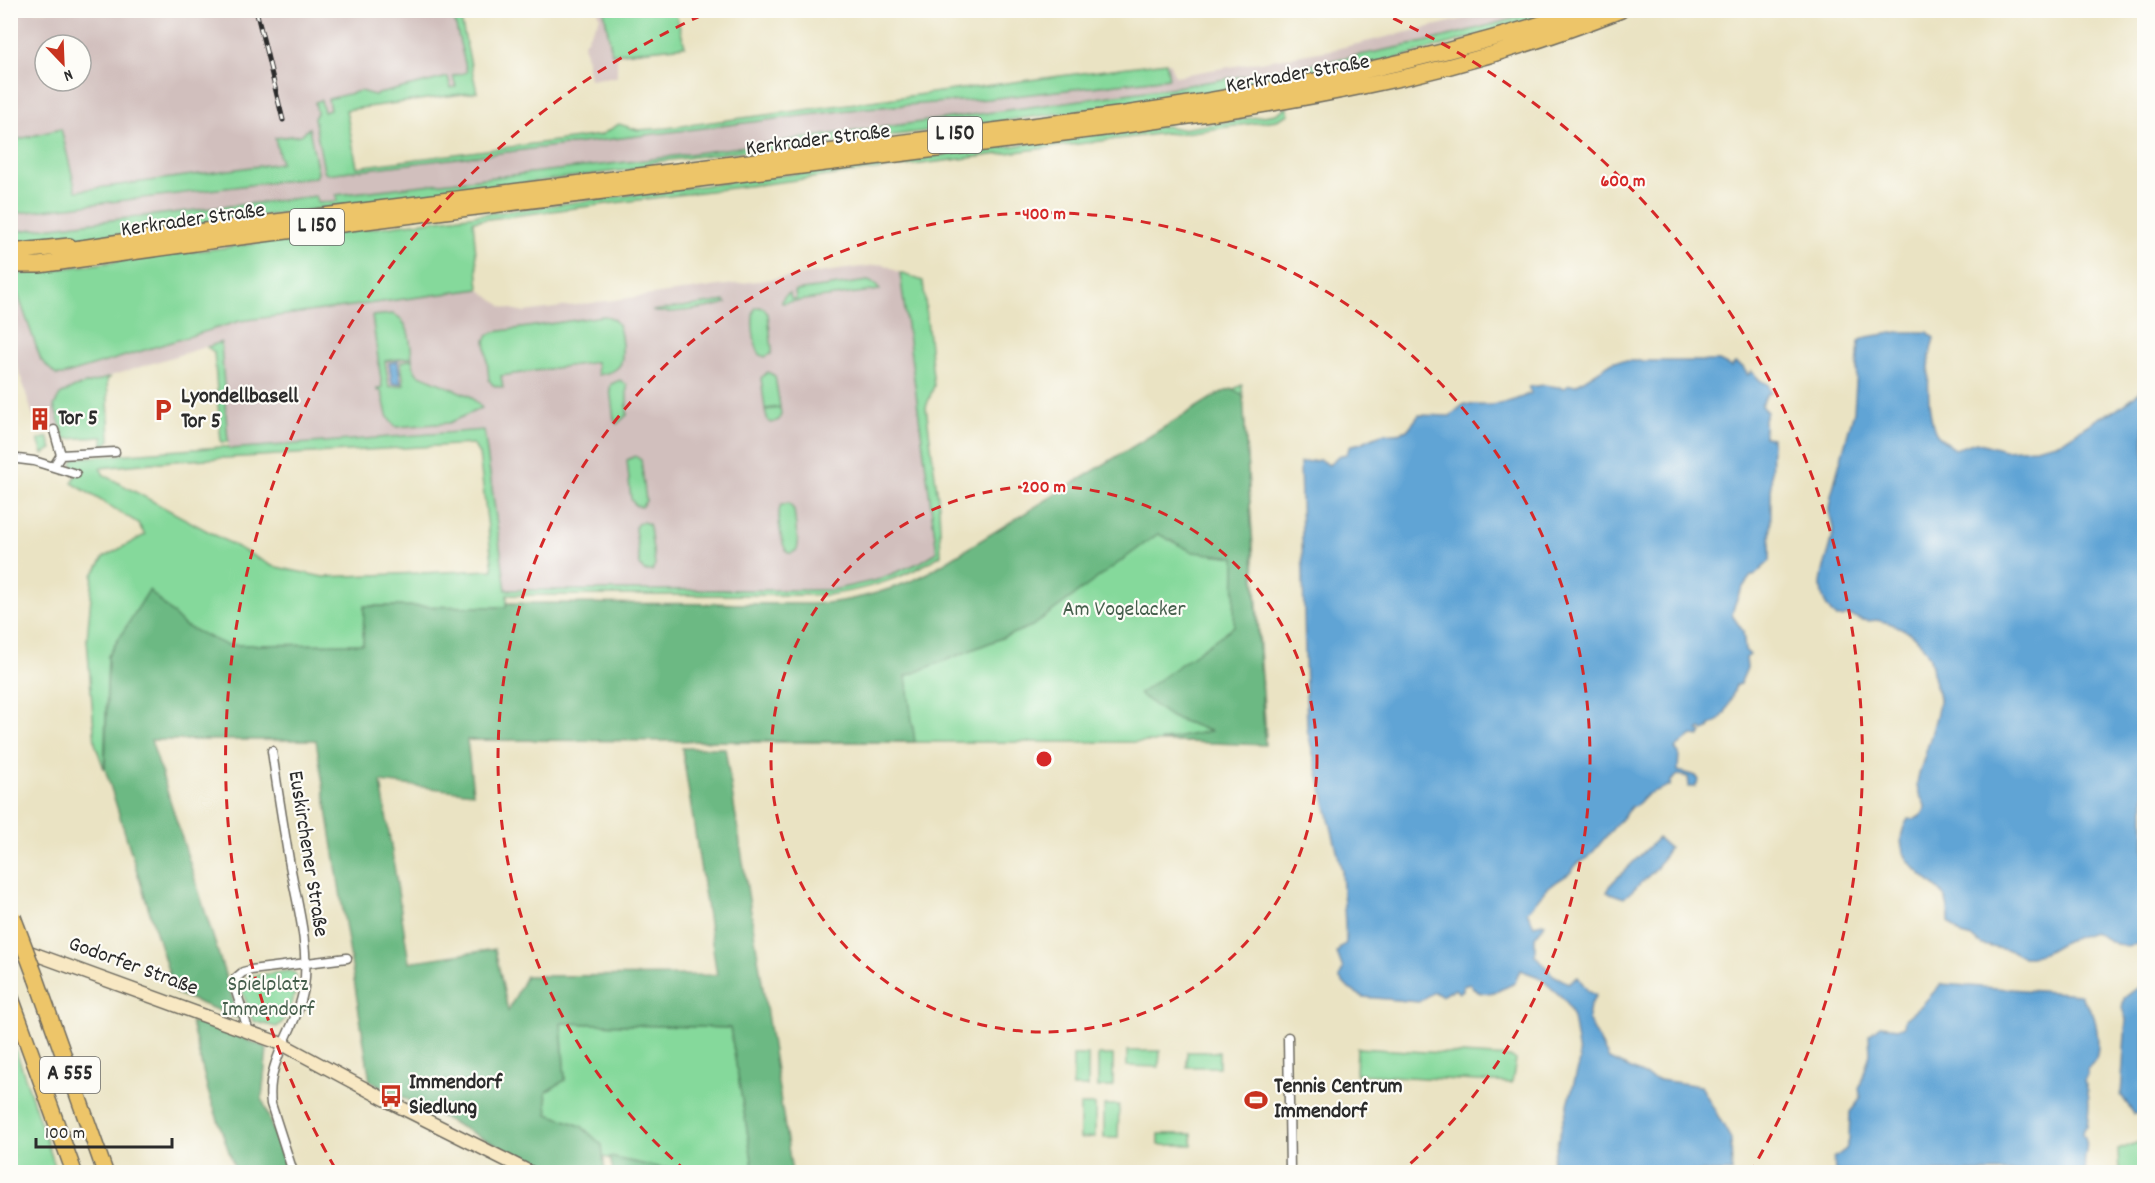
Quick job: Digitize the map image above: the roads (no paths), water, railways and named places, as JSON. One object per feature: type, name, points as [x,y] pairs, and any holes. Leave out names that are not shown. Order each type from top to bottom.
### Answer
[{"type":"highway","name":"Kerkrader Straße","points":[[10,259],[141,239],[1118,115],[1237,97],[1441,54],[1584,10]]},
{"type":"highway","name":"Kerkrader Straße","points":[[10,267],[1241,109],[1368,85],[1448,66],[1523,45],[1621,10]]},
{"type":"highway","points":[[10,252],[141,239]]},
{"type":"highway","name":"A 555","points":[[12,914],[105,1173]]},
{"type":"highway","name":"A 555","points":[[10,995],[74,1173]]},
{"type":"street","points":[[54,430],[61,455],[54,466]]},
{"type":"street","points":[[61,455],[115,452]]},
{"type":"street","points":[[10,458],[34,461],[75,474]]},
{"type":"street","name":"Euskirchener Straße","points":[[272,751],[305,964],[304,987],[290,1030],[273,1066],[270,1095],[293,1173]]},
{"type":"street","name":"Godorfer Straße","points":[[10,945],[282,1044],[530,1173]]},
{"type":"street","name":"Euskirchener Straße","points":[[249,1032],[235,988],[236,978],[243,972],[346,958]]},
{"type":"street","points":[[1288,1037],[1290,1173]]},
{"type":"water","points":[[1898,332],[1928,332],[1934,338],[1928,384],[1932,421],[1938,436],[1955,449],[1976,442],[2004,450],[2035,448],[2061,442],[2100,417],[2116,410],[2137,394],[2144,384],[2144,943],[2126,946],[2116,944],[2093,932],[2065,941],[2046,952],[2031,957],[2023,957],[2012,951],[1982,945],[1972,938],[1961,935],[1949,922],[1948,906],[1943,894],[1915,868],[1903,851],[1902,831],[1908,819],[1919,817],[1925,807],[1917,784],[1939,702],[1932,664],[1917,639],[1900,628],[1879,620],[1866,621],[1846,615],[1835,617],[1826,606],[1821,585],[1833,532],[1829,509],[1831,495],[1854,411],[1859,341],[1867,337]]},
{"type":"water","points":[[398,361],[401,383],[392,384],[389,363]]},
{"type":"water","points":[[1614,361],[1719,361],[1731,367],[1735,363],[1742,366],[1748,375],[1751,371],[1761,381],[1768,384],[1771,393],[1767,394],[1761,406],[1767,412],[1764,420],[1765,437],[1772,438],[1770,561],[1747,580],[1733,609],[1732,615],[1743,631],[1745,650],[1750,655],[1746,658],[1747,668],[1740,684],[1736,685],[1727,709],[1716,723],[1704,731],[1701,729],[1698,731],[1702,733],[1700,736],[1692,735],[1675,749],[1679,753],[1678,771],[1696,776],[1699,780],[1695,787],[1689,787],[1688,777],[1678,775],[1671,781],[1670,786],[1650,793],[1632,806],[1588,858],[1577,864],[1569,874],[1548,887],[1527,912],[1534,925],[1545,924],[1535,937],[1535,955],[1553,975],[1568,983],[1578,977],[1588,991],[1596,995],[1590,1006],[1588,1019],[1609,1059],[1653,1079],[1701,1086],[1731,1139],[1732,1172],[1549,1172],[1580,1061],[1573,1018],[1566,1001],[1539,977],[1520,970],[1515,983],[1491,993],[1479,992],[1470,984],[1463,986],[1463,990],[1459,993],[1455,989],[1441,996],[1434,992],[1419,1002],[1363,997],[1349,989],[1339,978],[1343,969],[1337,953],[1346,943],[1342,871],[1307,729],[1300,463],[1320,460],[1329,465],[1338,456],[1346,454],[1351,445],[1382,434],[1407,430],[1419,415],[1450,416],[1464,404],[1506,403],[1531,393],[1529,387],[1544,385],[1565,388],[1569,385],[1576,385]]},
{"type":"water","points":[[1658,838],[1669,848],[1656,869],[1624,898],[1607,892],[1612,883]]},
{"type":"water","points":[[2144,983],[2144,1113],[2134,1114],[2121,1095],[2126,1019],[2122,1008],[2124,998]]},
{"type":"water","points":[[1941,984],[2080,994],[2093,1014],[2098,1042],[2096,1058],[2087,1070],[2084,1082],[2088,1091],[2089,1103],[2087,1126],[2083,1134],[2086,1143],[2084,1163],[2086,1172],[1835,1172],[1834,1158],[1846,1149],[1849,1140],[1850,1112],[1861,1098],[1859,1089],[1870,1054],[1869,1035],[1880,1026],[1899,1028],[1904,1026],[1905,1019],[1922,1005]]},
{"type":"railway","points":[[256,10],[283,120]]},
{"type":"place","name":"Lyondellbasell Tor 5","points":[[163,410]]},
{"type":"place","name":"Tor 5","points":[[40,419]]},
{"type":"place","name":"Immendorf Siedlung","points":[[391,1096]]},
{"type":"place","name":"Tennis Centrum Immendorf","points":[[1256,1100]]},
{"type":"park label","name":"Am Vogelacker","points":[[1124,610]]},
{"type":"park label","name":"Spielplatz Immendorf","points":[[268,998]]}]
